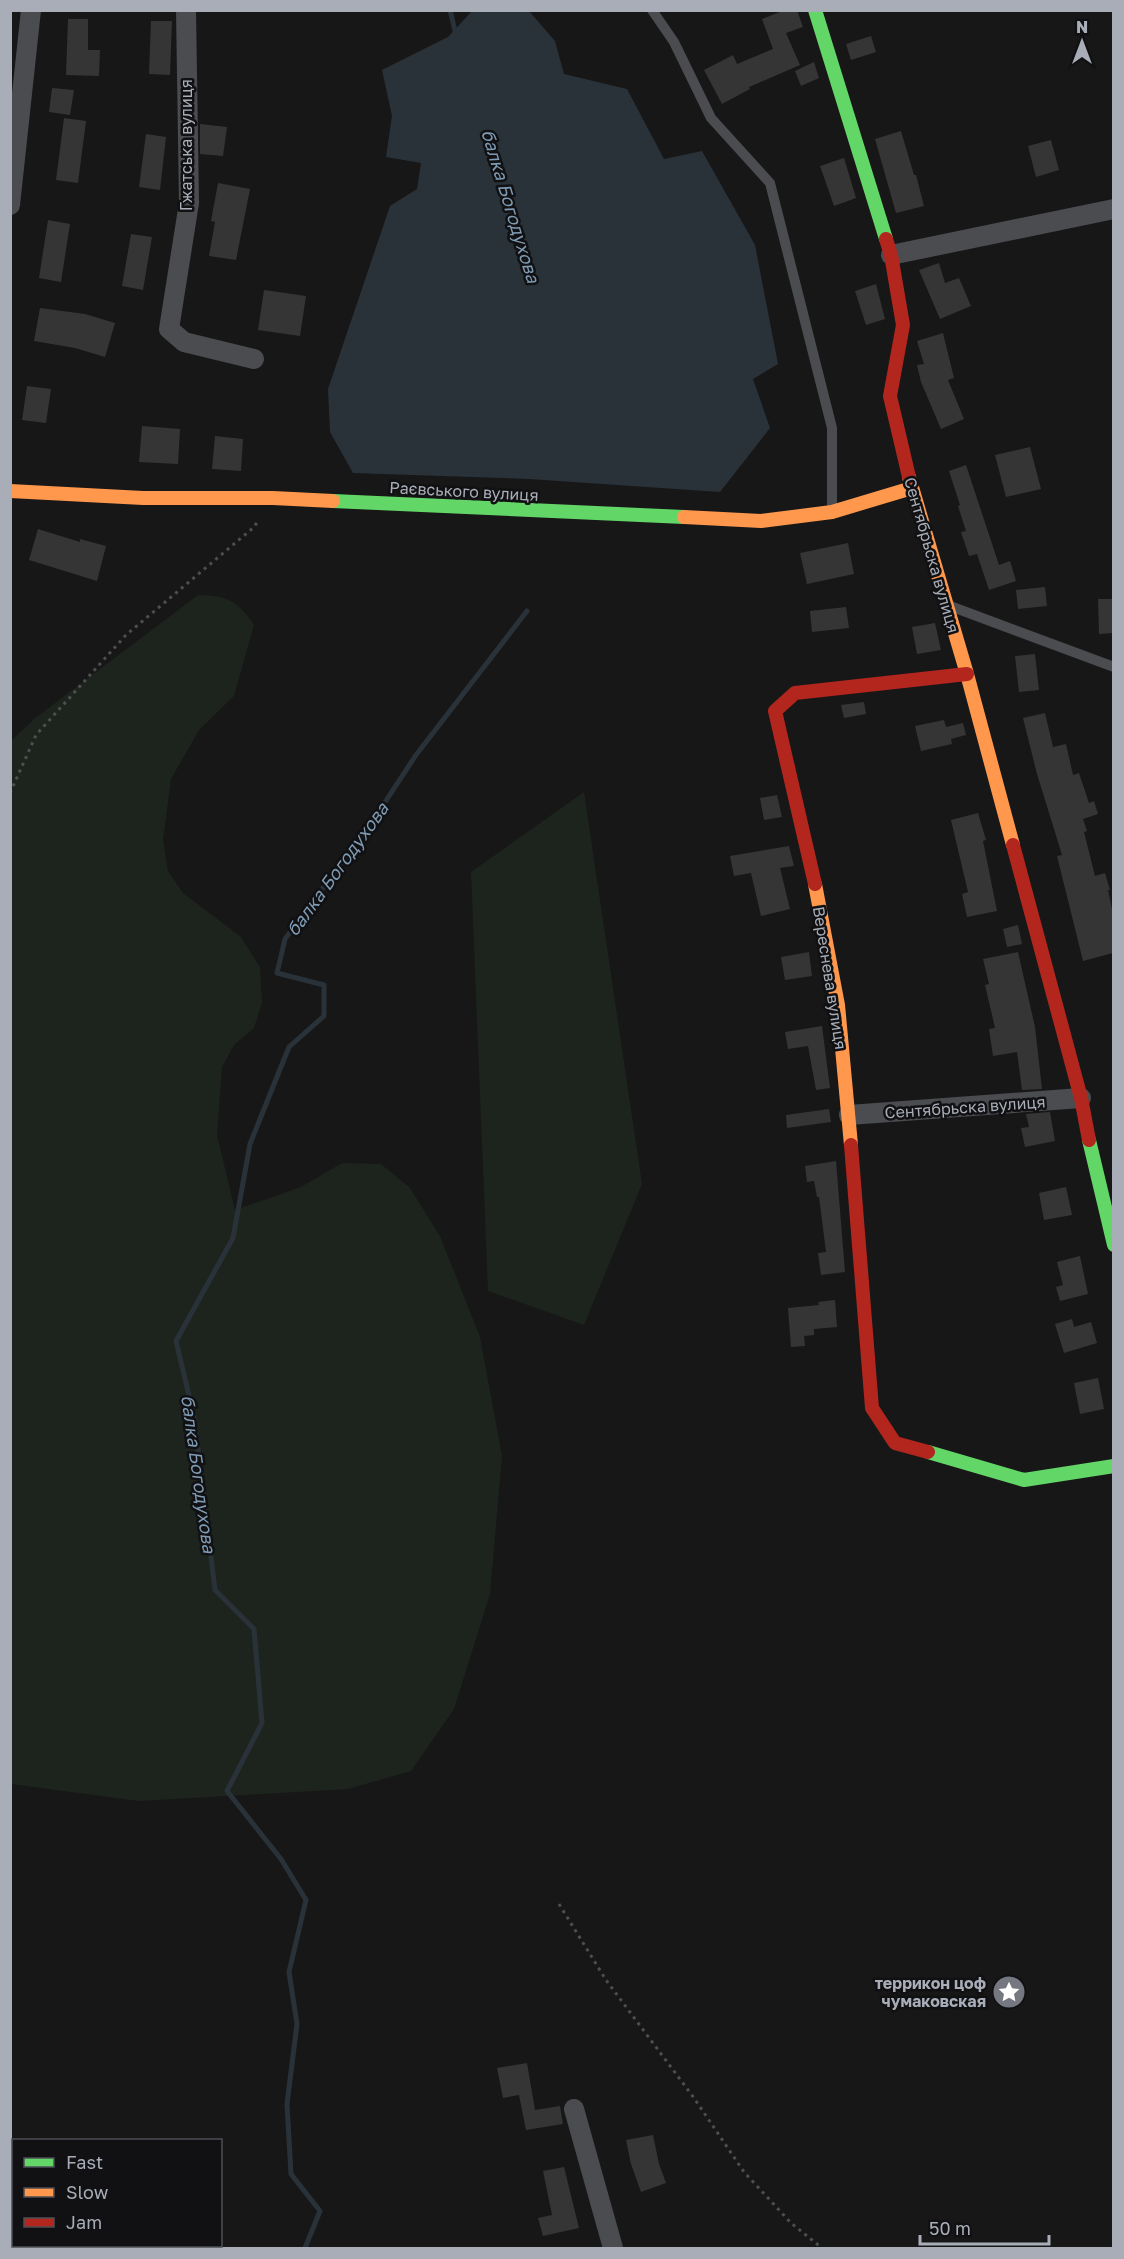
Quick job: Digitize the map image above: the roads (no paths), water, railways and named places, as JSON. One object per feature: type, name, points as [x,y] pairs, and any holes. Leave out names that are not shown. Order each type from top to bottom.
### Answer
[{"type":"street","points":[[10,205],[17,102],[32,10]]},
{"type":"street","name":"Гжатська вулиця","points":[[186,10],[189,204],[169,329],[184,342],[254,359]]},
{"type":"street","name":"Сентябрьска вулиця","points":[[815,10],[891,255],[903,326],[890,396],[912,488],[967,674],[1081,1098],[1093,1164],[1113,1245]]},
{"type":"street","points":[[891,255],[1113,209]]},
{"type":"street","name":"Раєвського вулиця","points":[[10,491],[143,498],[273,498],[761,521],[832,512],[912,488]]},
{"type":"street","name":"Вереснева вулиця","points":[[967,674],[795,693],[775,711],[816,890],[838,1005],[872,1408],[895,1443],[1024,1480],[1113,1466]]},
{"type":"street","name":"Сентябрьска вулиця","points":[[849,1115],[1081,1098]]},
{"type":"street","points":[[574,2109],[613,2248]]},
{"type":"lane","points":[[652,10],[674,42],[711,118],[770,183],[832,428],[832,512]]},
{"type":"lane","points":[[947,605],[1113,667]]},
{"type":"water","points":[[472,11],[529,11],[555,41],[564,74],[627,89],[664,159],[702,151],[755,245],[778,364],[753,379],[770,428],[720,492],[529,479],[353,473],[330,432],[328,389],[390,206],[417,189],[421,163],[386,157],[392,116],[382,70],[448,37]]},
{"type":"waterway","name":"балка Богодухова","points":[[450,10],[456,35]]},
{"type":"waterway","name":"балка Богодухова","points":[[305,2248],[320,2211],[291,2174],[287,2104],[297,2024],[289,1972],[306,1900],[281,1859],[227,1791],[262,1723],[254,1629],[215,1590],[194,1417],[176,1341],[233,1238],[250,1144],[289,1047],[324,1016],[324,985],[277,973],[285,939],[368,828],[416,755],[527,611]]},
{"type":"place","name":"террикон цоф чумаковская","points":[[1009,1992]]}]
